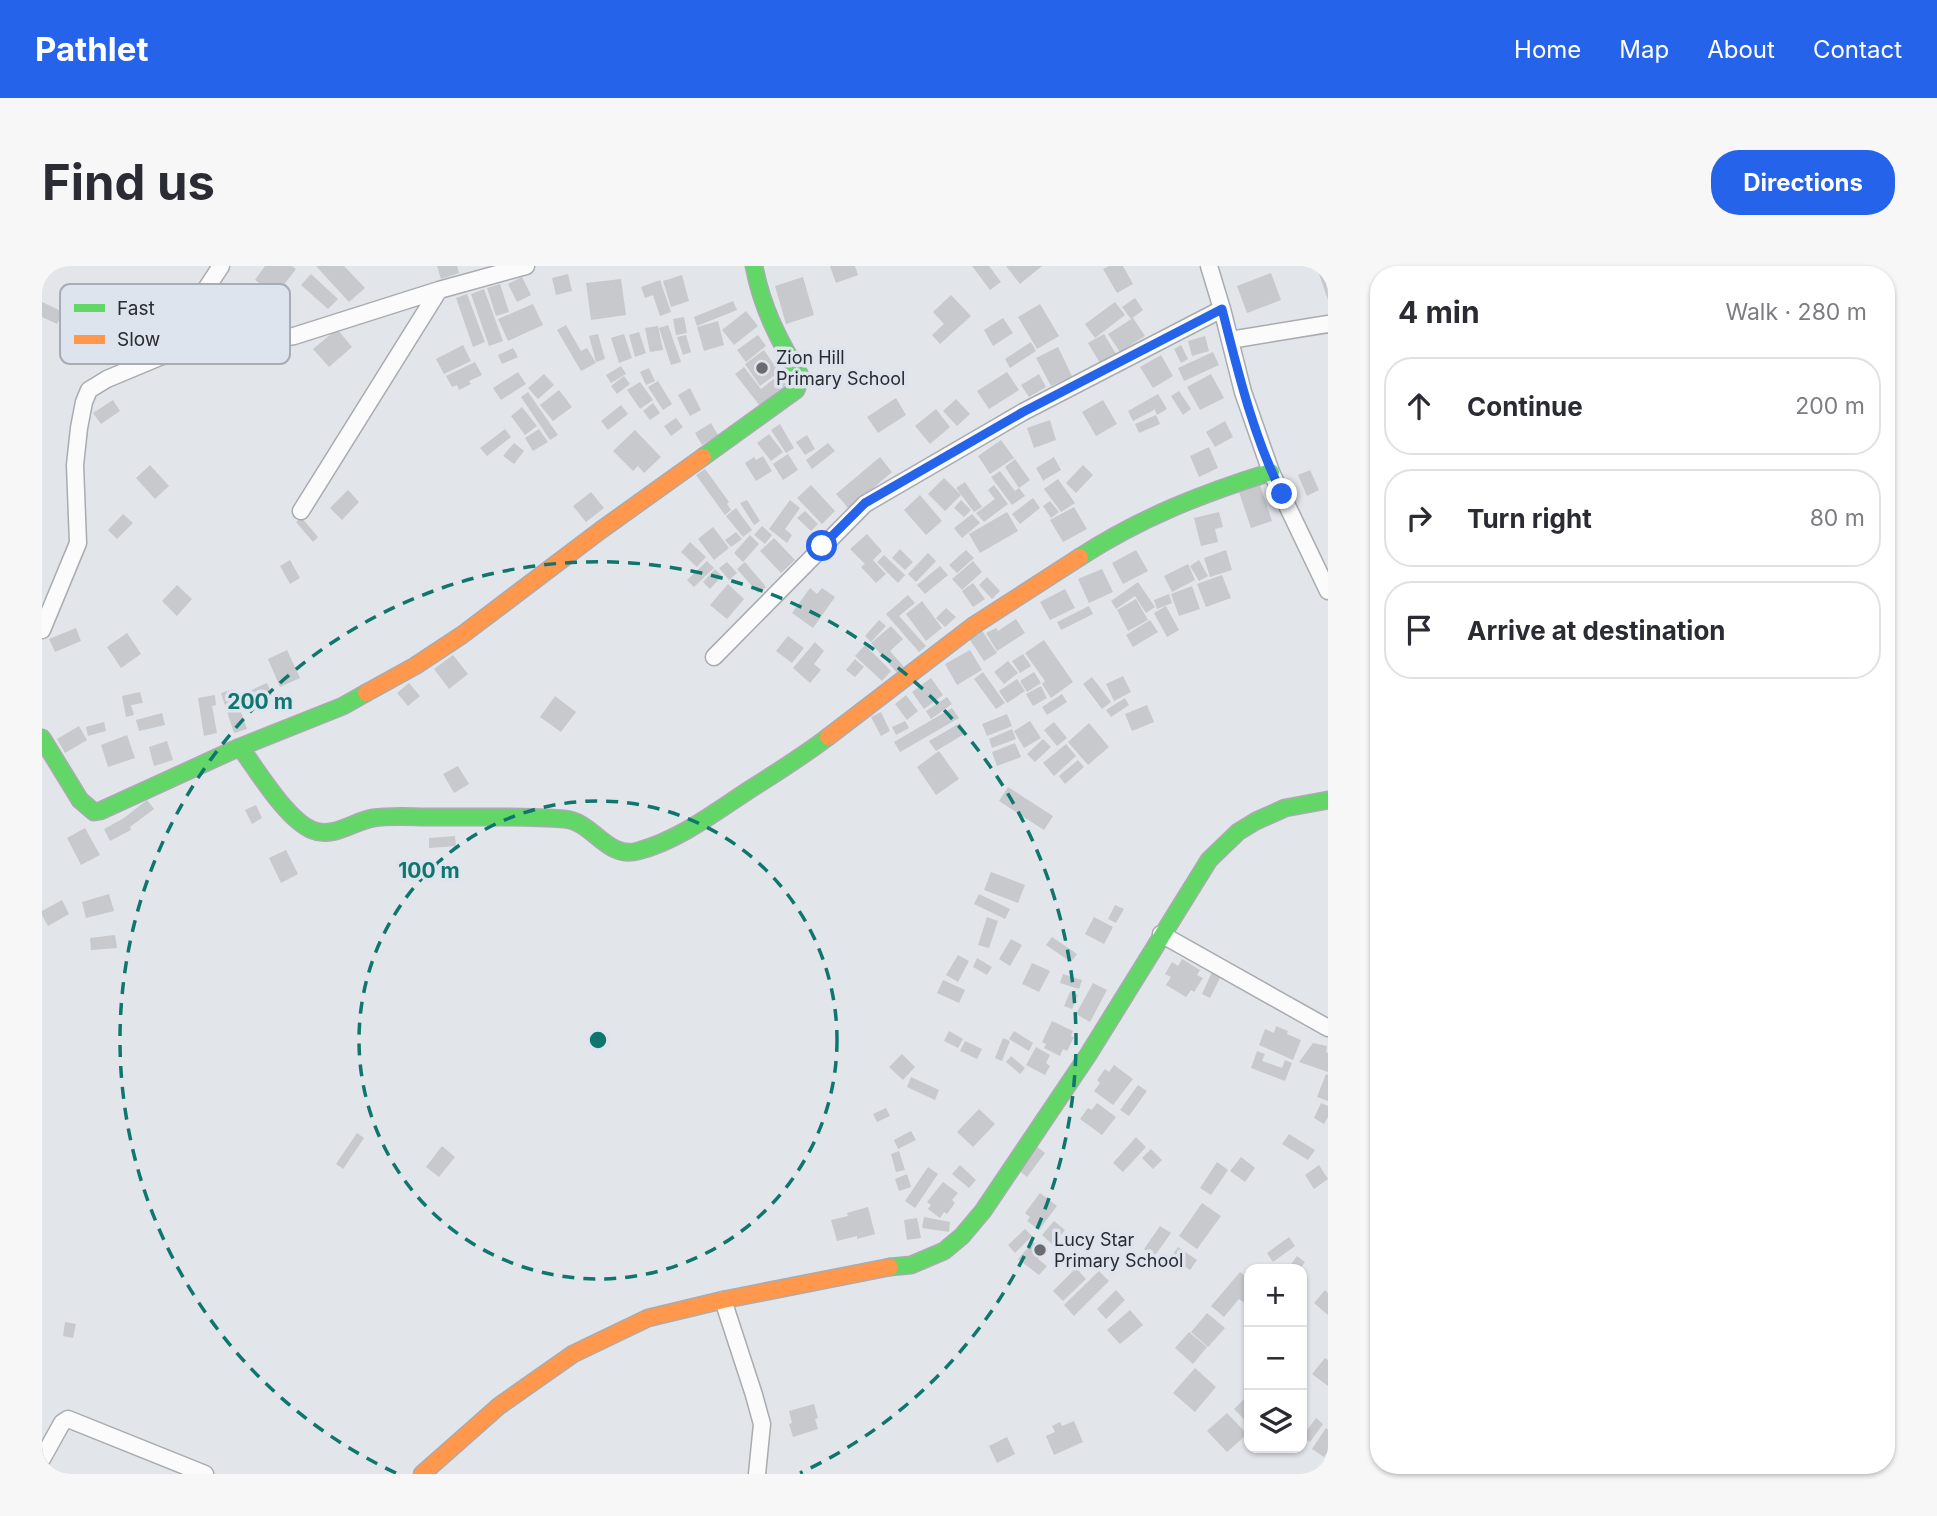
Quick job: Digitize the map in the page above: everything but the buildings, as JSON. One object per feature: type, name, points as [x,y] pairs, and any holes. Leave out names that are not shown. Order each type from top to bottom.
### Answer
[{"type":"street","points":[[209,284],[221,266]]},
{"type":"street","points":[[290,337],[526,266]]},
{"type":"street","points":[[42,738],[80,800],[94,812],[100,811],[240,747],[343,706],[415,666],[462,635],[601,530],[796,390],[800,377],[767,314],[754,266]]},
{"type":"street","points":[[1209,266],[1243,392],[1271,472],[1324,573],[1328,592]]},
{"type":"street","points":[[301,511],[439,290]]},
{"type":"street","points":[[714,657],[865,503],[1023,412],[1222,309]]},
{"type":"street","points":[[1230,340],[1328,324]]},
{"type":"street","points":[[42,630],[78,543],[75,466],[79,428],[89,390],[143,364]]},
{"type":"street","points":[[240,747],[287,809],[300,823],[319,833],[337,831],[358,821],[374,818],[514,816],[576,821],[614,850],[636,852],[696,825],[815,747],[973,626],[1095,547],[1169,508],[1271,472]]},
{"type":"street","points":[[422,1474],[499,1406],[573,1354],[648,1318],[874,1269],[911,1265],[944,1251],[962,1236],[983,1211],[1087,1055],[1209,860],[1238,832],[1256,821],[1285,808],[1328,800]]},
{"type":"street","points":[[1161,934],[1328,1028]]},
{"type":"street","points":[[723,1300],[762,1424],[757,1474]]},
{"type":"street","points":[[42,1459],[62,1423],[68,1419],[205,1474]]},
{"type":"traffic: fast","points":[[703,457],[796,390],[801,377],[772,324],[754,266]]},
{"type":"traffic: fast","points":[[1080,557],[1126,530],[1173,508],[1271,472]]},
{"type":"traffic: fast","points":[[42,738],[80,800],[94,812],[240,747],[343,706],[366,693]]},
{"type":"traffic: fast","points":[[240,747],[292,816],[312,830],[336,831],[373,818],[388,817],[564,819],[574,821],[617,850],[627,852],[653,846],[696,825],[828,737]]},
{"type":"traffic: fast","points":[[890,1267],[911,1265],[944,1251],[962,1236],[983,1211],[1088,1055],[1209,860],[1238,832],[1256,821],[1285,808],[1328,800]]},
{"type":"traffic: slow","points":[[366,693],[415,666],[462,635],[703,457]]},
{"type":"traffic: slow","points":[[828,737],[973,626],[1080,557]]},
{"type":"traffic: slow","points":[[422,1474],[499,1406],[573,1354],[648,1318],[723,1300],[890,1267]]},
{"type":"place","name":"Zion Hill Primary School","points":[[762,368]]},
{"type":"place","name":"Lucy Star Primary School","points":[[1040,1250]]},
{"type":"route","points":[[822,546],[865,503],[1023,412],[1222,309],[1243,392],[1271,472],[1282,494]]}]
